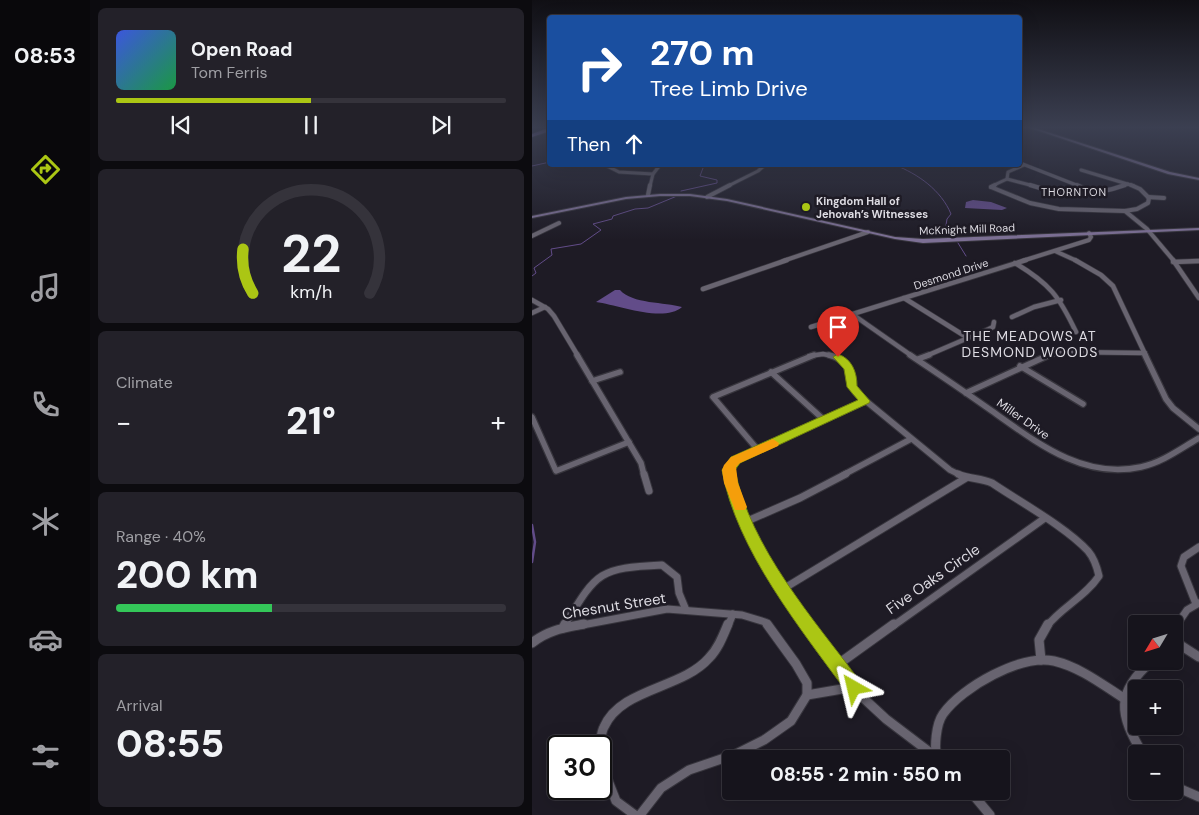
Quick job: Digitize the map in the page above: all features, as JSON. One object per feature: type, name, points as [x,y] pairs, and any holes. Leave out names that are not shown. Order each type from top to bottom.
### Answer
[{"type":"street","points":[[1142,164],[1169,173],[1198,179]]},
{"type":"street","points":[[1022,166],[1025,165],[1083,187],[1096,194]]},
{"type":"street","points":[[609,167],[619,172],[653,174]]},
{"type":"street","points":[[648,196],[653,174],[658,167]]},
{"type":"street","points":[[707,197],[763,167]]},
{"type":"street","points":[[1007,179],[1008,172],[1019,167]]},
{"type":"street","points":[[1081,170],[1128,184],[1140,189],[1148,197],[1164,198]]},
{"type":"street","points":[[1128,184],[1096,194],[1062,194],[1007,179],[991,187],[1022,200],[1050,208],[1126,212],[1145,206],[1148,203],[1148,197]]},
{"type":"street","name":"McKnight Mill Road","points":[[532,217],[615,200],[681,194],[707,197],[905,239],[937,242],[1198,229]]},
{"type":"street","points":[[1126,212],[1150,230],[1198,298]]},
{"type":"street","points":[[532,236],[560,223]]},
{"type":"street","points":[[703,289],[868,232]]},
{"type":"street","name":"Desmond Drive","points":[[811,327],[1089,240],[1091,237],[1089,234]]},
{"type":"street","points":[[1055,251],[1108,280],[1166,399],[1173,408],[1198,429]]},
{"type":"street","points":[[1173,262],[1198,261]]},
{"type":"street","points":[[1015,263],[1044,280],[1056,291],[1076,332]]},
{"type":"street","points":[[904,298],[968,338]]},
{"type":"street","points":[[532,300],[554,316],[641,463],[649,491]]},
{"type":"street","points":[[1012,317],[1034,307],[1061,300]]},
{"type":"street","points":[[532,313],[545,308]]},
{"type":"street","name":"Miller Drive","points":[[852,314],[1046,449],[1070,461],[1089,466],[1128,470],[1156,463],[1198,438]]},
{"type":"street","points":[[918,360],[993,327],[994,322]]},
{"type":"street","points":[[966,393],[1045,355],[1062,352],[1145,354]]},
{"type":"street","points":[[758,450],[713,397],[811,355],[831,354],[838,357],[852,374],[852,387],[865,401],[911,439],[950,470],[966,478],[982,479],[992,483],[1045,518],[1068,534],[1086,550],[1097,566],[1099,576],[1092,586],[1044,628],[1039,644],[1041,660]]},
{"type":"street","points":[[1020,366],[1083,404]]},
{"type":"street","points":[[592,381],[620,372]]},
{"type":"street","points":[[772,372],[823,419]]},
{"type":"street","points":[[865,401],[736,460],[728,470],[731,483],[756,547],[783,589],[854,688],[888,720],[927,750]]},
{"type":"street","points":[[532,417],[556,471],[629,442]]},
{"type":"street","points":[[746,522],[800,498],[911,439]]},
{"type":"street","points":[[783,589],[966,478]]},
{"type":"street","name":"Five Oaks Circle","points":[[837,665],[1045,518]]},
{"type":"street","points":[[1181,615],[1187,609],[1197,604],[1180,566],[1184,557],[1198,547]]},
{"type":"street","points":[[563,628],[597,578],[609,572],[639,566],[662,565],[677,577],[679,593],[686,610]]},
{"type":"street","name":"Chesnut Street","points":[[532,643],[542,634],[563,628],[667,608],[733,614],[765,622],[796,664],[807,683],[807,695]]},
{"type":"street","points":[[601,735],[606,721],[620,707],[693,671],[708,659],[733,614]]},
{"type":"street","points":[[1183,647],[1198,657]]},
{"type":"street","points":[[937,750],[938,725],[943,714],[998,671],[1026,660],[1053,661],[1071,667],[1125,699]]},
{"type":"street","points":[[1138,745],[1126,717],[1124,704],[1132,681],[1143,670]]},
{"type":"street","points":[[640,815],[661,788],[689,770],[736,754],[764,740],[791,721],[807,695],[854,688]]},
{"type":"street","points":[[1183,790],[1198,797]]},
{"type":"street","points":[[612,791],[616,801],[635,815]]},
{"type":"street","points":[[977,800],[990,815]]},
{"type":"shaded area","points":[[973,200],[991,202],[1007,208],[1002,210],[965,208],[966,202]]},
{"type":"shaded area","points":[[615,290],[620,290],[632,298],[682,307],[674,312],[653,313],[596,302]]},
{"type":"waterway","points":[[532,166],[541,164]]},
{"type":"waterway","points":[[681,191],[717,183],[717,180],[700,176],[702,167]]},
{"type":"waterway","points":[[899,167],[920,178],[941,197],[951,214],[947,219],[945,231],[953,238]]},
{"type":"waterway","points":[[532,276],[536,273],[534,268],[552,255],[551,249],[581,244],[601,230],[593,224],[612,219],[613,216],[635,209],[648,208],[677,196]]},
{"type":"waterway","points":[[958,243],[966,256]]},
{"type":"waterway","points":[[532,525],[535,542],[532,562]]},
{"type":"slow traffic","points":[[740,507],[731,483],[728,470],[730,465],[736,460],[773,443]]},
{"type":"place","name":"Kingdom Hall of Jehovah’s Witnesses","points":[[806,207]]},
{"type":"district","name":"THORNTON","points":[[1074,192]]},
{"type":"district","name":"THE MEADOWS AT DESMOND WOODS","points":[[1030,344]]},
{"type":"route","points":[[838,357],[846,364],[852,374],[851,383],[855,392],[865,401],[736,460],[730,465],[728,470],[731,483],[756,547],[805,622],[854,688]]}]
